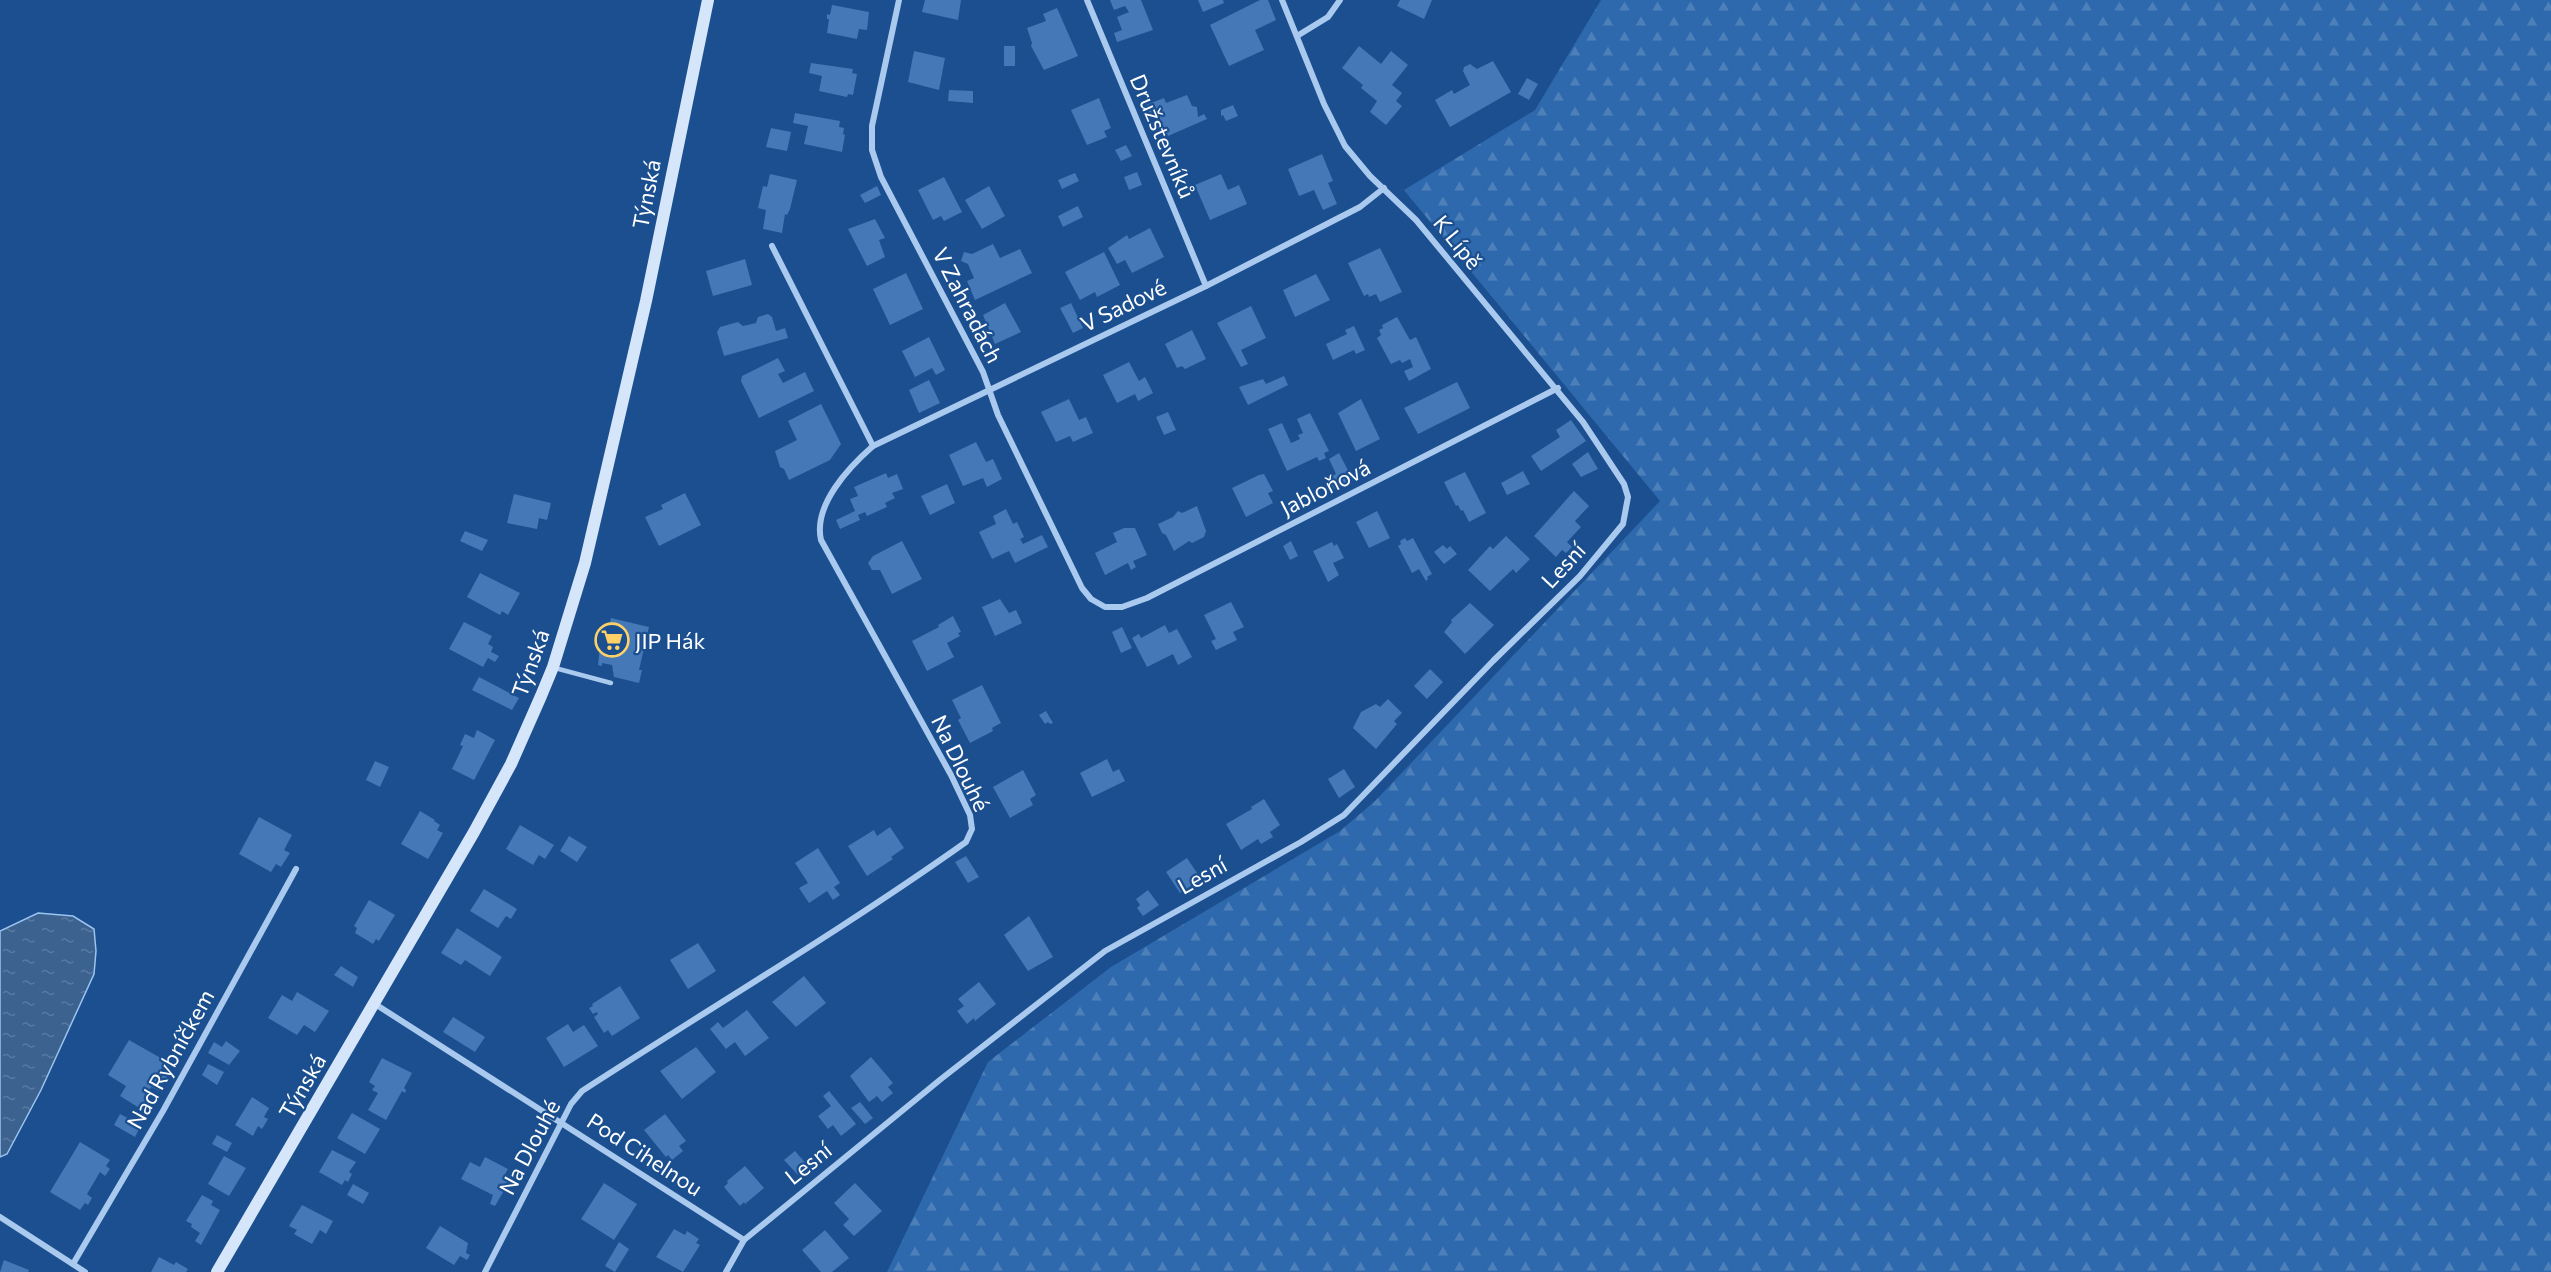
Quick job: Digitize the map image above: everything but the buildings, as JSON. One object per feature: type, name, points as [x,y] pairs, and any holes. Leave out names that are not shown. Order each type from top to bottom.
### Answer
[{"type":"main road","name":"Týnská","points":[[217,1272],[375,1004],[511,764],[553,667],[588,552],[646,301],[708,0]]},
{"type":"street","name":"V Zahradách","points":[[899,0],[872,126],[872,150],[881,177],[983,372],[998,415],[1073,571],[1091,599],[1105,607]]},
{"type":"street","name":"Družstevníků","points":[[1087,0],[1206,285]]},
{"type":"street","name":"K Lípě","points":[[1282,0],[1334,128],[1358,164],[1416,220],[1557,388],[1600,446],[1624,484],[1629,497]]},
{"type":"street","points":[[1297,36],[1328,17],[1340,0]]},
{"type":"street","name":"V Sadové","points":[[873,446],[1206,285],[1360,207],[1384,188]]},
{"type":"street","points":[[772,246],[873,446]]},
{"type":"street","name":"Jabloňová","points":[[1105,607],[1122,607],[1147,598],[1557,388]]},
{"type":"street","name":"Na Dlouhé","points":[[485,1272],[571,1104],[582,1091],[896,892],[966,842],[972,829],[970,815],[951,775],[820,534],[822,517],[839,480],[852,464],[873,446]]},
{"type":"street","name":"Lesní","points":[[744,1240],[949,1072],[1106,951],[1301,842],[1344,815],[1580,576],[1623,524],[1629,497]]},
{"type":"street","name":"Nad Rybníčkem","points":[[74,1264],[163,1111],[296,869]]},
{"type":"street","name":"Pod Cihelnou","points":[[375,1004],[744,1240]]},
{"type":"street","points":[[0,1217],[86,1272]]},
{"type":"street","points":[[726,1272],[744,1240]]},
{"type":"lane","points":[[553,667],[611,683]]},
{"type":"green space","points":[[1601,0],[2551,0],[2551,1272],[887,1272],[988,1062],[1111,967],[1340,831],[1375,801],[1660,501],[1404,190],[1535,110]]},
{"type":"water","points":[[38,913],[73,916],[94,929],[96,951],[94,974],[41,1090],[7,1154],[0,1157],[0,931]]},
{"type":"place","name":"JIP Hák","points":[[612,640]]}]
